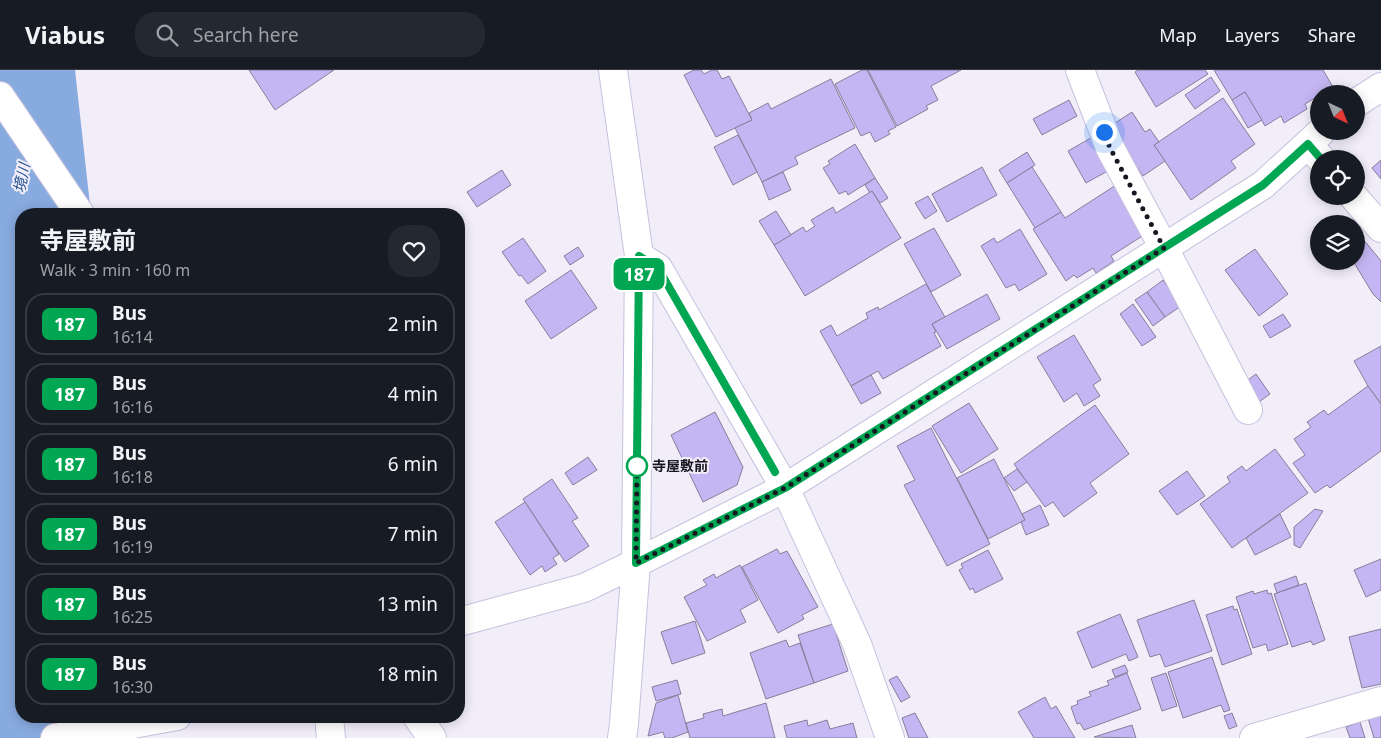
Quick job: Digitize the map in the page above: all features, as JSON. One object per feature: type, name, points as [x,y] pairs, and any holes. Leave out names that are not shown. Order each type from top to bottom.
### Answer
[{"type":"street","points":[[613,70],[639,256],[636,563],[622,738]]},
{"type":"street","points":[[1080,70],[1110,148],[1248,410]]},
{"type":"street","points":[[1365,97],[1381,87]]},
{"type":"street","points":[[0,96],[76,208]]},
{"type":"street","points":[[465,620],[584,588],[785,488],[1263,185],[1317,145]]},
{"type":"street","points":[[1362,205],[1381,228]]},
{"type":"street","points":[[639,256],[658,268],[785,488],[857,644],[890,738]]},
{"type":"street","points":[[1254,738],[1381,701]]},
{"type":"street","points":[[55,738],[135,723]]},
{"type":"street","points":[[330,723],[331,738]]},
{"type":"street","points":[[422,723],[432,738]]},
{"type":"water","name":"境川","points":[[0,70],[75,70],[90,208],[15,208],[15,723],[86,723],[85,738],[0,738]]},
{"type":"building","points":[[249,70],[334,70],[275,110]]},
{"type":"building","points":[[694,70],[701,70],[704,74],[717,70],[722,79],[729,76],[752,120],[716,137],[684,75]]},
{"type":"building","points":[[862,70],[867,70],[896,127],[888,131],[890,134],[875,142],[870,132],[861,136],[835,84]]},
{"type":"building","points":[[868,70],[961,70],[931,86],[938,100],[926,106],[928,109],[897,126]]},
{"type":"building","points":[[1138,70],[1205,70],[1208,74],[1156,107],[1135,72]]},
{"type":"building","points":[[1214,70],[1323,70],[1332,85],[1310,85],[1310,101],[1305,104],[1307,109],[1284,123],[1281,116],[1265,126],[1245,92],[1232,100]]},
{"type":"building","points":[[1211,77],[1220,91],[1195,109],[1185,95]]},
{"type":"building","points":[[831,79],[855,128],[795,157],[798,164],[762,182],[735,128],[752,120],[749,113],[768,103],[771,109]]},
{"type":"building","points":[[1245,92],[1262,120],[1248,128],[1232,100]]},
{"type":"building","points":[[1223,98],[1255,144],[1231,161],[1236,168],[1191,200],[1154,145]]},
{"type":"building","points":[[1069,100],[1077,116],[1042,135],[1033,119]]},
{"type":"building","points":[[1132,112],[1145,132],[1150,129],[1159,142],[1154,145],[1165,161],[1143,176],[1109,127]]},
{"type":"building","points":[[738,135],[757,172],[733,185],[714,147]]},
{"type":"building","points":[[1096,135],[1115,167],[1086,183],[1068,151]]},
{"type":"building","points":[[855,144],[875,178],[848,195],[846,191],[839,194],[823,168],[830,164],[828,161]]},
{"type":"building","points":[[1027,152],[1035,165],[1007,183],[999,170]]},
{"type":"building","points":[[1381,160],[1381,179],[1372,168]]},
{"type":"building","points":[[982,167],[997,195],[947,222],[932,194]]},
{"type":"building","points":[[1032,167],[1061,212],[1035,228],[1007,183]]},
{"type":"building","points":[[502,170],[511,185],[477,207],[467,192]]},
{"type":"building","points":[[783,172],[791,190],[769,200],[762,182]]},
{"type":"building","points":[[875,178],[888,198],[880,203],[872,191],[870,193],[865,185]]},
{"type":"building","points":[[1116,185],[1147,233],[1111,256],[1114,261],[1096,273],[1093,268],[1077,278],[1074,275],[1066,281],[1033,229],[1061,212],[1065,218]]},
{"type":"building","points":[[872,191],[901,238],[805,296],[774,245],[803,227],[806,232],[815,226],[811,220],[833,207],[836,213]]},
{"type":"building","points":[[928,196],[937,211],[925,219],[915,203]]},
{"type":"building","points":[[776,211],[791,235],[774,245],[759,221]]},
{"type":"building","points":[[934,228],[961,275],[931,292],[904,244]]},
{"type":"building","points":[[1020,229],[1047,274],[1019,291],[1015,284],[1006,288],[981,246],[994,238],[997,243]]},
{"type":"building","points":[[523,238],[546,271],[528,284],[521,275],[519,276],[502,252]]},
{"type":"building","points":[[1365,241],[1381,261],[1381,302],[1373,294],[1358,270],[1365,270]]},
{"type":"building","points":[[578,247],[584,256],[570,265],[564,256]]},
{"type":"building","points":[[1255,249],[1288,294],[1259,316],[1225,270]]},
{"type":"building","points":[[571,270],[597,308],[551,339],[525,301]]},
{"type":"building","points":[[1163,280],[1181,306],[1165,317],[1147,292]]},
{"type":"building","points":[[926,284],[945,317],[932,324],[936,332],[934,333],[941,346],[883,379],[878,371],[851,386],[820,331],[831,325],[837,336],[868,318],[866,313],[878,307],[879,310]]},
{"type":"building","points":[[1147,292],[1165,317],[1153,326],[1135,300]]},
{"type":"building","points":[[987,294],[1000,319],[947,349],[932,324]]},
{"type":"building","points":[[1133,304],[1156,337],[1142,346],[1120,314]]},
{"type":"building","points":[[1283,314],[1291,326],[1270,338],[1263,326]]},
{"type":"building","points":[[1074,335],[1101,380],[1093,385],[1100,396],[1084,406],[1077,393],[1064,402],[1037,357]]},
{"type":"building","points":[[1381,346],[1381,404],[1354,361]]},
{"type":"building","points":[[1256,374],[1270,394],[1259,402],[1245,382]]},
{"type":"building","points":[[871,375],[881,393],[861,404],[851,386]]},
{"type":"building","points":[[1368,386],[1381,404],[1381,451],[1330,488],[1327,485],[1315,493],[1293,463],[1305,455],[1294,439],[1311,427],[1307,422],[1324,410],[1328,415]]},
{"type":"building","points":[[969,403],[998,449],[961,473],[932,426]]},
{"type":"building","points":[[1095,405],[1129,454],[1090,483],[1097,493],[1064,517],[1053,502],[1045,507],[1014,464]]},
{"type":"building","points":[[715,412],[743,467],[737,485],[703,502],[671,435]]},
{"type":"building","points":[[931,428],[990,544],[947,566],[904,485],[915,480],[897,446]]},
{"type":"building","points":[[1275,449],[1308,493],[1232,548],[1200,504],[1230,482],[1227,477],[1242,466],[1246,471]]},
{"type":"building","points":[[588,457],[597,470],[573,485],[565,473]]},
{"type":"building","points":[[994,459],[1025,520],[988,539],[957,478]]},
{"type":"building","points":[[1017,469],[1027,482],[1014,491],[1004,478]]},
{"type":"building","points":[[1187,471],[1205,496],[1177,515],[1159,491]]},
{"type":"building","points":[[552,479],[578,518],[572,521],[589,546],[565,562],[523,499]]},
{"type":"building","points":[[525,502],[559,554],[553,558],[557,564],[545,572],[542,566],[530,575],[495,522]]},
{"type":"building","points":[[1040,505],[1049,525],[1026,535],[1021,522],[1025,520],[1022,514]]},
{"type":"building","points":[[1315,509],[1323,511],[1300,548],[1294,545],[1294,527]]},
{"type":"building","points":[[1280,514],[1291,537],[1255,555],[1246,538]]},
{"type":"building","points":[[777,549],[780,554],[787,551],[818,607],[802,615],[804,619],[778,633],[742,567]]},
{"type":"building","points":[[988,550],[1003,579],[975,593],[973,588],[970,590],[959,570],[963,568],[961,564]]},
{"type":"building","points":[[1381,559],[1381,590],[1366,597],[1354,570]]},
{"type":"building","points":[[740,565],[758,600],[740,610],[746,622],[707,641],[684,597],[707,585],[703,580],[714,574],[716,578]]},
{"type":"building","points":[[1296,576],[1299,585],[1277,593],[1274,584]]},
{"type":"building","points":[[1306,583],[1325,640],[1313,645],[1311,641],[1292,647],[1274,594]]},
{"type":"building","points":[[1267,590],[1268,594],[1271,593],[1288,644],[1268,651],[1266,644],[1253,648],[1236,597],[1253,591],[1254,594]]},
{"type":"building","points":[[1194,600],[1212,651],[1165,667],[1160,654],[1150,657],[1137,620]]},
{"type":"building","points":[[1233,606],[1234,610],[1237,609],[1252,654],[1222,665],[1206,615]]},
{"type":"building","points":[[1120,614],[1138,657],[1129,661],[1126,654],[1092,668],[1077,632]]},
{"type":"building","points":[[695,621],[705,653],[672,664],[661,632]]},
{"type":"building","points":[[833,624],[848,671],[814,683],[798,635]]},
{"type":"building","points":[[1381,629],[1381,684],[1362,688],[1349,637]]},
{"type":"building","points":[[786,640],[789,647],[800,643],[814,683],[766,699],[750,653]]},
{"type":"building","points":[[1212,657],[1230,710],[1224,712],[1221,705],[1183,718],[1168,672]]},
{"type":"building","points":[[1125,665],[1128,672],[1115,677],[1112,670]]},
{"type":"building","points":[[1127,673],[1141,709],[1084,730],[1080,723],[1077,724],[1071,707],[1078,704],[1077,701],[1091,696],[1089,692],[1109,685],[1107,681]]},
{"type":"building","points":[[1166,673],[1177,706],[1162,711],[1151,678]]},
{"type":"building","points":[[897,676],[910,697],[901,702],[889,680]]},
{"type":"building","points":[[677,680],[681,694],[656,701],[652,687]]},
{"type":"building","points":[[678,695],[688,732],[672,738],[665,738],[663,732],[648,736],[656,703]]},
{"type":"building","points":[[1045,697],[1051,709],[1056,706],[1075,738],[1034,738],[1018,712]]},
{"type":"building","points":[[766,703],[775,738],[690,738],[686,723],[704,718],[703,714],[722,709],[723,716]]},
{"type":"building","points":[[915,713],[928,738],[909,738],[902,718]]},
{"type":"building","points":[[1232,713],[1237,726],[1229,729],[1224,716]]},
{"type":"building","points":[[1381,714],[1381,738],[1374,738],[1368,718]]},
{"type":"building","points":[[807,720],[808,726],[827,720],[830,729],[853,723],[857,738],[787,738],[784,726]]},
{"type":"building","points":[[1360,722],[1365,738],[1350,738],[1346,727]]},
{"type":"building","points":[[1132,725],[1136,738],[1094,737]]},
{"type":"bus line","name":"187","points":[[775,472],[658,268],[639,256],[636,563],[785,488],[1263,185],[1308,144],[1313,150]]},
{"type":"place","name":"寺屋敷前","points":[[637,466]]},
{"type":"route","points":[[637,466],[637,462],[636,563],[785,488],[1164,248],[1110,148],[1104,132]]}]
